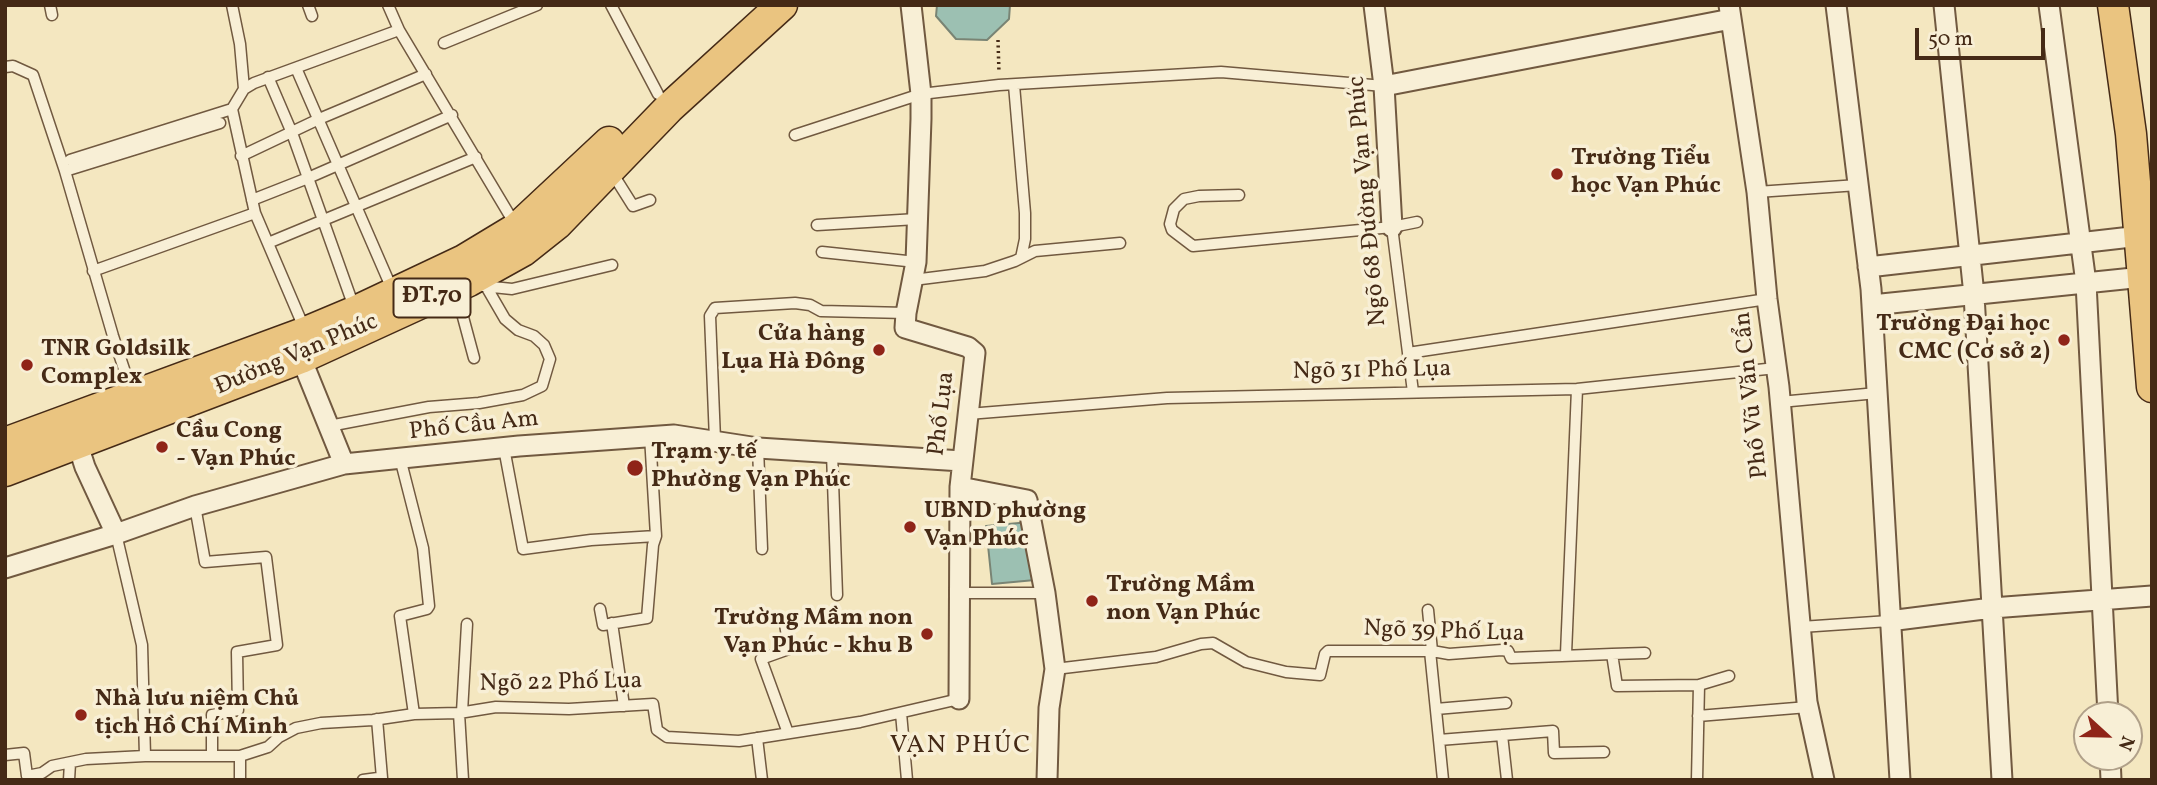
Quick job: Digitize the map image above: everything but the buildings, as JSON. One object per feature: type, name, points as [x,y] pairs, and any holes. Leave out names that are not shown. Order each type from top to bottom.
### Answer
[{"type":"main road","name":"Đường Vạn Phúc","points":[[5,443],[134,397],[303,345],[356,311],[470,285],[523,251],[557,225],[610,169],[664,101],[755,5]]},
{"type":"main road","name":"Đường Vạn Phúc","points":[[5,471],[81,454],[399,301],[517,228],[664,101],[782,5]]},
{"type":"main road","points":[[2113,5],[2131,134],[2152,387]]},
{"type":"street","points":[[906,313],[914,271],[918,219],[921,94],[912,5]]},
{"type":"street","name":"Ngõ 68 Đường Vạn Phúc","points":[[1374,5],[1384,86],[1392,227]]},
{"type":"street","points":[[1836,5],[1872,305],[1900,780]]},
{"type":"street","points":[[1944,5],[1974,295],[2002,780]]},
{"type":"street","points":[[2049,5],[2086,283],[2107,701]]},
{"type":"street","points":[[1384,86],[1730,12]]},
{"type":"street","name":"Phố Vũ Văn Cẩn","points":[[1730,12],[1757,192],[1780,402],[1808,706],[1825,780]]},
{"type":"street","points":[[1868,267],[2140,236]]},
{"type":"street","points":[[1872,305],[2143,277]]},
{"type":"street","name":"Phố Lụa","points":[[906,313],[907,329],[974,350],[960,487],[1027,500],[1045,593],[1055,668],[1049,708],[1047,780]]},
{"type":"street","points":[[303,345],[344,464]]},
{"type":"street","name":"Phố Cầu Am","points":[[5,568],[114,530],[344,464],[674,435],[758,448],[962,461]]},
{"type":"street","points":[[81,454],[114,530]]},
{"type":"street","name":"Ngõ 22 Phố Lụa","points":[[959,699],[960,487]]},
{"type":"street","points":[[1889,621],[1992,608],[2152,596]]},
{"type":"lane","points":[[232,5],[240,44],[244,89]]},
{"type":"lane","points":[[308,5],[312,16]]},
{"type":"lane","points":[[388,5],[399,30],[517,228]]},
{"type":"lane","points":[[444,43],[537,5]]},
{"type":"lane","points":[[611,5],[664,101]]},
{"type":"lane","points":[[71,160],[232,109],[244,89],[268,77],[399,30]]},
{"type":"lane","points":[[5,67],[13,65],[33,75],[134,397]]},
{"type":"lane","points":[[296,68],[399,301]]},
{"type":"lane","points":[[795,135],[921,94],[1014,85],[1221,72],[1384,86]]},
{"type":"lane","points":[[241,156],[319,119],[426,74]]},
{"type":"lane","points":[[268,77],[292,133],[356,311]]},
{"type":"lane","points":[[1014,85],[1025,213],[1025,239],[1021,258]]},
{"type":"lane","points":[[232,109],[255,213],[303,345]]},
{"type":"lane","points":[[252,200],[452,115]]},
{"type":"lane","points":[[65,171],[220,123]]},
{"type":"lane","points":[[268,243],[475,157]]},
{"type":"lane","points":[[610,169],[633,206],[650,200]]},
{"type":"lane","points":[[1757,192],[1858,185]]},
{"type":"lane","points":[[1239,195],[1184,199],[1174,209],[1170,224],[1172,230],[1193,246],[1392,227],[1417,222]]},
{"type":"lane","points":[[93,271],[255,213]]},
{"type":"lane","points":[[817,225],[918,219]]},
{"type":"lane","name":"Ngõ 68 Đường Vạn Phúc","points":[[1392,227],[1413,392]]},
{"type":"lane","points":[[822,252],[914,271],[985,271],[1035,251],[1120,243]]},
{"type":"lane","points":[[470,285],[512,289],[612,265]]},
{"type":"lane","points":[[470,285],[474,358]]},
{"type":"lane","points":[[329,426],[429,407],[523,396],[542,386],[550,359],[544,345],[534,336],[518,330],[470,285]]},
{"type":"lane","points":[[1408,353],[1767,299]]},
{"type":"lane","points":[[715,440],[710,316],[715,308],[795,303],[810,305],[821,312],[906,313]]},
{"type":"lane","name":"Ngõ 31 Phố Lụa","points":[[967,414],[1167,398],[1577,389],[1776,368]]},
{"type":"lane","points":[[1566,654],[1577,389]]},
{"type":"lane","points":[[1780,402],[1877,393]]},
{"type":"lane","points":[[600,609],[603,625],[647,618],[656,536],[650,436]]},
{"type":"lane","points":[[504,448],[523,549],[591,540],[656,536]]},
{"type":"lane","points":[[758,448],[762,550]]},
{"type":"lane","points":[[832,453],[837,595]]},
{"type":"lane","points":[[400,458],[423,548],[429,606],[427,609],[400,616],[414,713]]},
{"type":"lane","points":[[195,506],[205,562],[267,557],[277,645],[237,652],[238,710],[212,715],[212,757]]},
{"type":"lane","points":[[114,530],[142,645],[145,756]]},
{"type":"lane","points":[[958,593],[1045,593]]},
{"type":"lane","points":[[1428,610],[1443,780]]},
{"type":"lane","points":[[1801,627],[1889,621]]},
{"type":"lane","points":[[612,623],[624,706]]},
{"type":"lane","points":[[463,780],[460,712],[467,624]]},
{"type":"lane","points":[[785,624],[789,649],[761,659],[788,733]]},
{"type":"lane","name":"Ngõ 39 Phố Lụa","points":[[1055,668],[1156,657],[1213,643],[1246,662],[1286,672],[1320,675],[1328,651],[1431,651],[1449,654],[1508,651],[1511,657],[1645,653]]},
{"type":"lane","points":[[1612,654],[1617,685],[1699,685],[1729,676]]},
{"type":"lane","points":[[1697,780],[1699,685]]},
{"type":"lane","name":"Ngõ 22 Phố Lụa","points":[[27,778],[52,766],[104,757],[240,756],[268,747],[279,737],[301,727],[414,713],[460,712],[496,707],[569,709],[653,704],[657,730],[667,737],[739,741],[860,722],[959,699]]},
{"type":"lane","points":[[1436,709],[1506,703]]},
{"type":"lane","points":[[1699,716],[1808,706]]},
{"type":"lane","points":[[901,713],[907,780]]},
{"type":"lane","points":[[363,780],[382,778],[377,719]]},
{"type":"lane","points":[[1439,740],[1553,731],[1554,752],[1604,752]]},
{"type":"lane","points":[[1502,735],[1507,780]]},
{"type":"lane","points":[[757,738],[762,780]]},
{"type":"lane","points":[[5,755],[24,753],[27,778]]},
{"type":"lane","points":[[240,756],[240,780]]},
{"type":"lane","points":[[69,780],[70,763]]},
{"type":"path","points":[[998,40],[999,76]]},
{"type":"shaded area","points":[[937,5],[1010,5],[1009,19],[987,40],[956,39],[936,16]]},
{"type":"shaded area","points":[[1030,522],[1035,580],[992,584],[986,526]]},
{"type":"place","name":"Trường Tiểu học Vạn Phúc","points":[[1557,174]]},
{"type":"place","name":"Trường Đại học CMC (Cơ sở 2)","points":[[2064,340]]},
{"type":"place","name":"Cửa hàng Lụa Hà Đông","points":[[879,350]]},
{"type":"place","name":"TNR Goldsilk Complex","points":[[27,365]]},
{"type":"place","name":"Cầu Cong - Vạn Phúc","points":[[162,447]]},
{"type":"place","name":"Trạm y tế Phường Vạn Phúc","points":[[635,468]]},
{"type":"place","name":"UBND phường Vạn Phúc","points":[[910,527]]},
{"type":"place","name":"Trường Mầm non Vạn Phúc","points":[[1092,601]]},
{"type":"place","name":"Trường Mầm non Vạn Phúc - khu B","points":[[927,634]]},
{"type":"place","name":"Nhà lưu niệm Chủ tịch Hồ Chí Minh","points":[[81,715]]},
{"type":"district","name":"VẠN PHÚC","points":[[961,747]]}]
